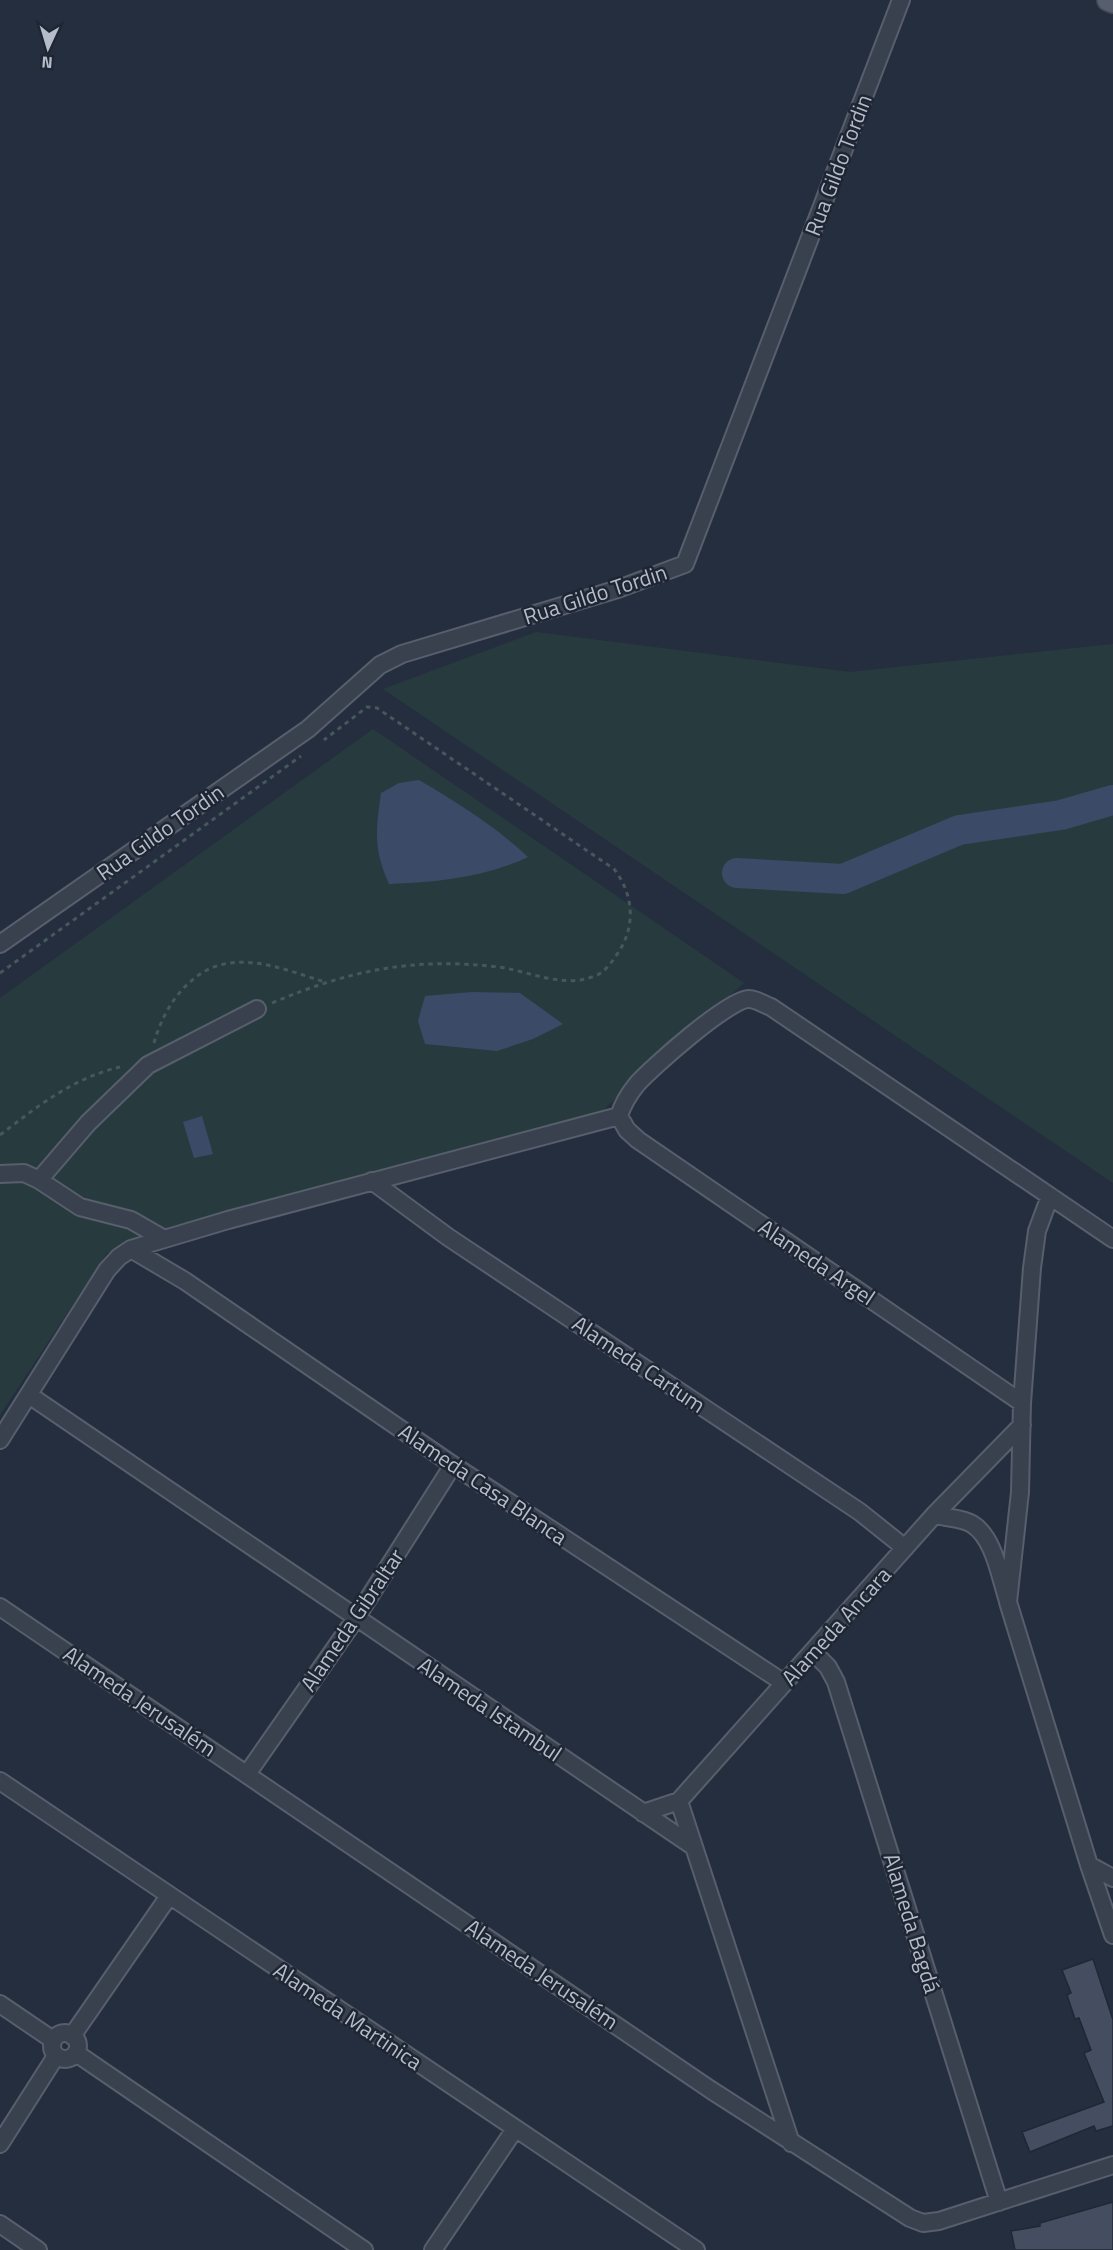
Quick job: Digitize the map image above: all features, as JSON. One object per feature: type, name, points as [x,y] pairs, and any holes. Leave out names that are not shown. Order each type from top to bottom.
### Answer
[{"type":"main road","points":[[1108,0],[1113,2]]},
{"type":"street","name":"Rua Gildo Tordin","points":[[0,944],[308,729],[380,665],[402,654],[618,589],[685,564],[901,0]]},
{"type":"street","points":[[0,1440],[107,1270],[118,1257],[131,1249],[372,1181],[619,1116],[623,1103],[655,1067],[731,1004],[749,999],[771,1007],[1113,1239]]},
{"type":"street","points":[[39,1179],[88,1123],[148,1065],[257,1009]]},
{"type":"street","name":"Alameda Argel","points":[[619,1116],[627,1130],[638,1140],[1022,1403]]},
{"type":"street","points":[[0,1174],[24,1173],[39,1179],[80,1207],[131,1220],[167,1238]]},
{"type":"street","name":"Alameda Cartum","points":[[372,1181],[448,1237],[860,1512],[905,1548]]},
{"type":"street","points":[[1008,1602],[1020,1492],[1022,1403],[1032,1268],[1037,1231],[1050,1196]]},
{"type":"street","name":"Alameda Casa Blanca","points":[[131,1249],[185,1281],[453,1465],[784,1683]]},
{"type":"street","name":"Alameda Istambul","points":[[29,1395],[694,1847]]},
{"type":"street","name":"Alameda Ancara","points":[[643,1814],[679,1801],[935,1514],[1022,1425]]},
{"type":"street","name":"Alameda Gibraltar","points":[[247,1774],[356,1618],[453,1465]]},
{"type":"street","points":[[935,1514],[945,1518],[960,1519],[983,1533],[1008,1602],[1089,1865],[1113,1935]]},
{"type":"street","name":"Alameda Jerusalém","points":[[0,1607],[791,2143],[910,2218],[923,2223],[939,2222],[1113,2165]]},
{"type":"street","name":"Alameda Bagdá","points":[[813,1652],[828,1667],[836,1682],[999,2202]]},
{"type":"street","name":"Alameda Martinica","points":[[0,1781],[696,2250]]},
{"type":"street","points":[[679,1801],[791,2143]]},
{"type":"street","points":[[1089,1865],[1113,1878]]},
{"type":"street","points":[[74,2045],[169,1896]]},
{"type":"street","points":[[0,2004],[55,2048]]},
{"type":"street","points":[[0,2144],[62,2034],[74,2045],[364,2250]]},
{"type":"street","points":[[433,2250],[515,2129]]},
{"type":"street","points":[[0,2224],[38,2250]]},
{"type":"path","points":[[257,1009],[327,982],[383,967],[413,963],[498,967],[554,980],[589,978],[601,974],[621,949],[632,916],[628,892],[614,869],[377,708],[367,707],[320,742]]},
{"type":"path","points":[[0,974],[302,756]]},
{"type":"path","points":[[0,1135],[47,1098],[76,1082],[121,1067],[148,1065],[167,1012],[180,991],[210,967],[237,961],[251,962],[327,982]]},
{"type":"green space","points":[[536,632],[850,672],[1113,644],[1113,1183],[383,689]]},
{"type":"green space","points":[[373,729],[744,983],[602,1111],[107,1253],[0,1415],[0,998]]},
{"type":"water","points":[[419,780],[503,835],[528,857],[494,870],[460,878],[389,884],[380,860],[377,839],[381,793],[399,783]]},
{"type":"water","points":[[472,992],[520,993],[563,1024],[533,1039],[497,1051],[425,1044],[418,1021],[425,996]]},
{"type":"water","points":[[202,1116],[213,1154],[194,1158],[183,1122]]},
{"type":"building","points":[[1093,1959],[1113,2020],[1113,2126],[1096,2131],[1094,2126],[1030,2152],[1022,2132],[1104,2102],[1084,2053],[1091,2050],[1079,2018],[1075,2019],[1067,1995],[1071,1993],[1062,1970]]},
{"type":"building","points":[[1113,2202],[1113,2250],[1015,2250],[1011,2231],[1040,2226],[1040,2223]]},
{"type":"waterway","points":[[737,873],[843,879],[959,830],[1061,815],[1113,800]]}]
